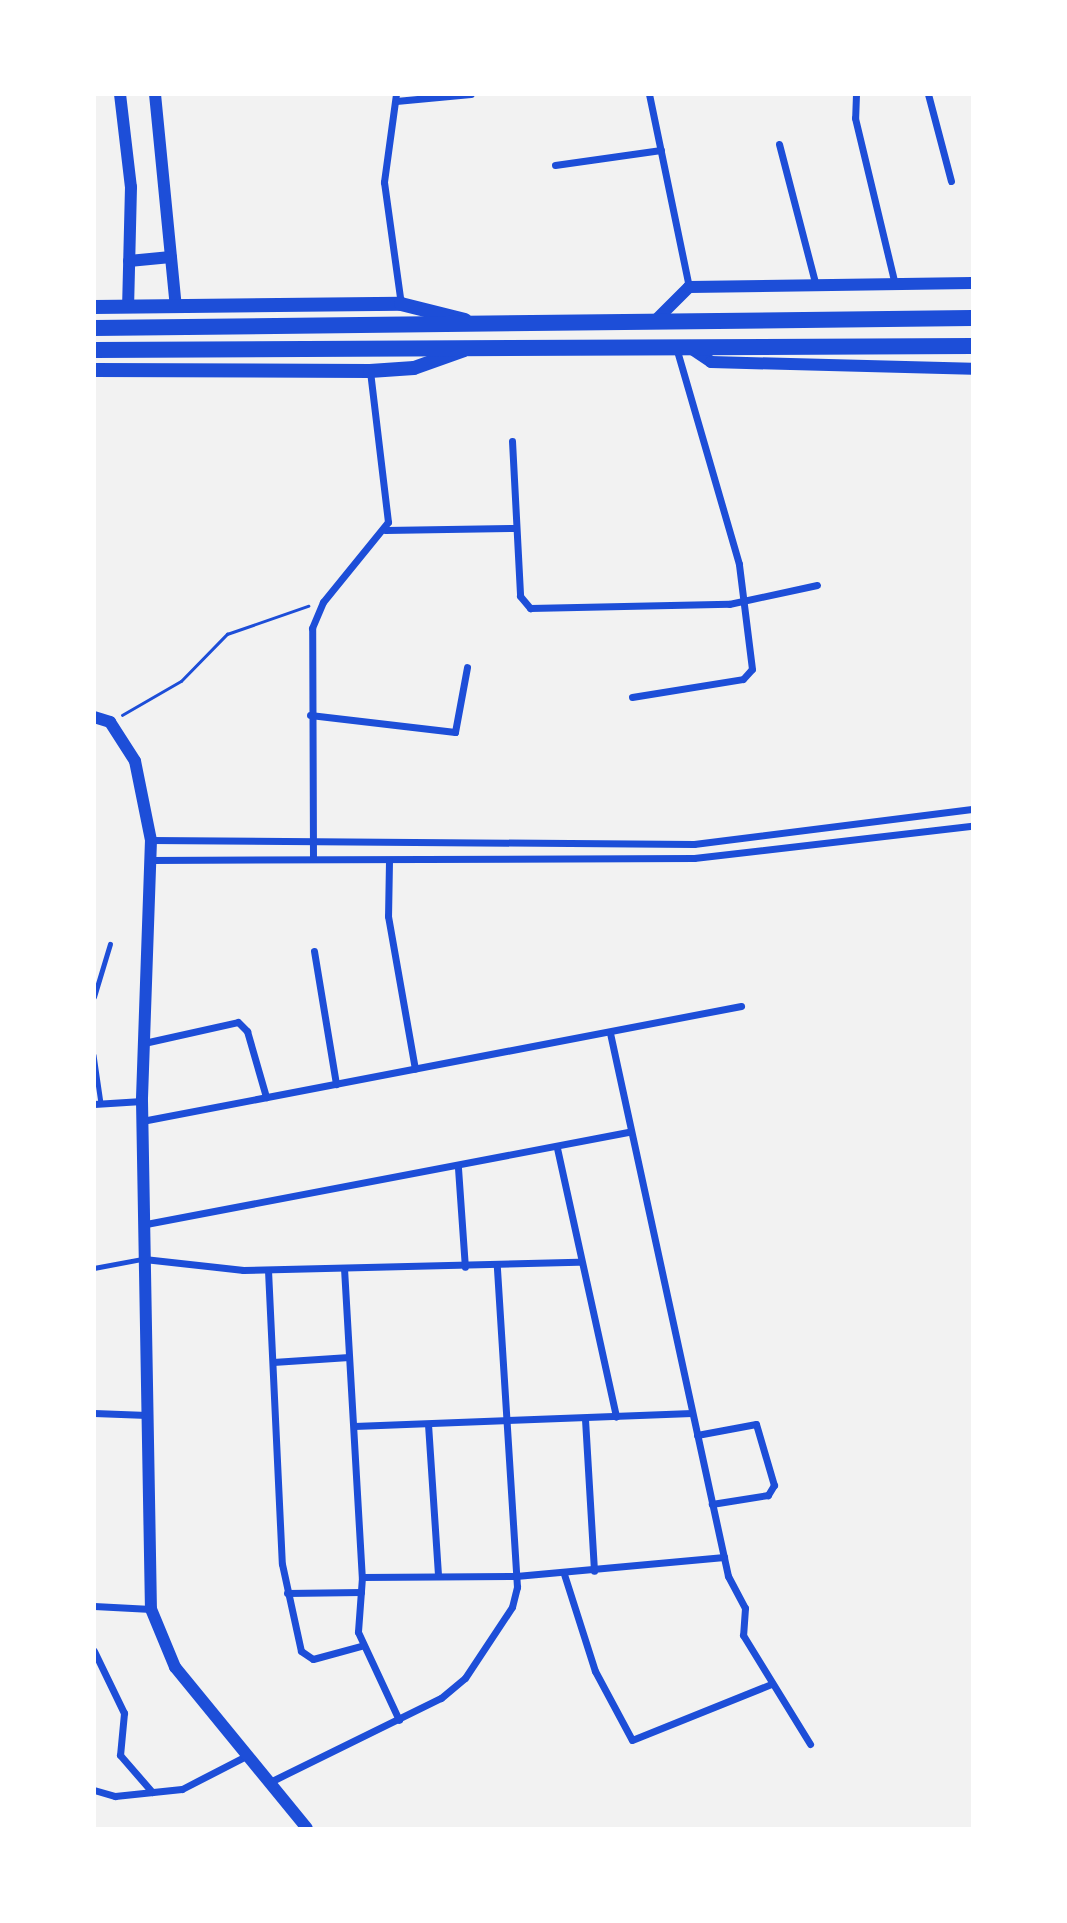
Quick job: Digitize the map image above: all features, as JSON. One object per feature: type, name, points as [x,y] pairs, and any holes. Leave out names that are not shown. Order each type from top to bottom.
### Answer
[{"type":"highway","points":[[94,328],[225,329],[657,319],[972,318]]},
{"type":"highway","points":[[94,350],[972,345]]},
{"type":"main road","points":[[94,307],[401,304],[476,323]]},
{"type":"main road","points":[[94,370],[370,371],[414,368],[472,347]]},
{"type":"street","points":[[120,94],[131,187],[128,307]]},
{"type":"street","points":[[155,94],[176,307]]},
{"type":"street","points":[[401,304],[384,182],[396,98],[471,94]]},
{"type":"street","points":[[649,94],[689,287]]},
{"type":"street","points":[[856,94],[855,118],[896,285]]},
{"type":"street","points":[[928,94],[951,181]]},
{"type":"street","points":[[779,144],[816,286]]},
{"type":"street","points":[[555,165],[661,150]]},
{"type":"street","points":[[129,261],[171,257]]},
{"type":"street","points":[[657,319],[689,287],[972,283]]},
{"type":"street","points":[[683,347],[711,362],[972,369]]},
{"type":"street","points":[[632,697],[748,675],[746,602],[683,347]]},
{"type":"street","points":[[313,859],[310,715],[312,628],[323,602],[385,530],[388,512],[370,371]]},
{"type":"street","points":[[512,441],[520,596],[530,608],[746,602],[817,585]]},
{"type":"street","points":[[385,530],[516,528]]},
{"type":"street","points":[[310,715],[455,732],[467,667]]},
{"type":"street","points":[[94,718],[110,722],[135,761],[151,840],[142,1101],[151,1609],[175,1667],[249,1755],[274,1780],[307,1829]]},
{"type":"street","points":[[151,840],[313,839],[694,844],[972,809]]},
{"type":"street","points":[[151,860],[694,858],[972,826]]},
{"type":"street","points":[[389,861],[388,916],[415,1069]]},
{"type":"street","points":[[314,951],[336,1084]]},
{"type":"street","points":[[142,1121],[741,1006]]},
{"type":"street","points":[[144,1043],[238,1022],[247,1031],[266,1097]]},
{"type":"street","points":[[610,1033],[629,1132],[723,1558],[745,1608],[744,1640],[771,1684],[792,1706],[810,1744]]},
{"type":"street","points":[[98,1103],[142,1101]]},
{"type":"street","points":[[146,1224],[458,1168],[629,1132]]},
{"type":"street","points":[[557,1148],[578,1262],[616,1417]]},
{"type":"street","points":[[458,1168],[465,1267]]},
{"type":"street","points":[[144,1259],[179,1267],[268,1270],[497,1267],[578,1262]]},
{"type":"street","points":[[274,1780],[399,1720],[465,1678],[512,1607],[516,1576],[504,1419],[497,1267]]},
{"type":"street","points":[[344,1268],[362,1577],[361,1646],[399,1720]]},
{"type":"street","points":[[268,1270],[287,1593],[306,1658],[361,1646]]},
{"type":"street","points":[[273,1362],[349,1357]]},
{"type":"street","points":[[94,1413],[147,1415]]},
{"type":"street","points":[[354,1426],[692,1413]]},
{"type":"street","points":[[585,1419],[594,1571]]},
{"type":"street","points":[[428,1424],[438,1576]]},
{"type":"street","points":[[697,1436],[756,1424],[774,1485],[768,1494],[712,1504]]},
{"type":"street","points":[[362,1577],[564,1574],[723,1558]]},
{"type":"street","points":[[564,1574],[600,1683],[632,1740],[771,1684]]},
{"type":"street","points":[[287,1593],[361,1592]]},
{"type":"street","points":[[94,1606],[151,1609]]},
{"type":"street","points":[[94,1651],[124,1713],[120,1755],[152,1792]]},
{"type":"street","points":[[94,1790],[115,1796],[196,1785],[249,1755]]},
{"type":"lane","points":[[94,998],[110,944]]},
{"type":"lane","points":[[94,1055],[98,1103]]},
{"type":"lane","points":[[94,1268],[144,1259]]},
{"type":"path","points":[[110,722],[171,689],[227,634],[323,602]]}]
